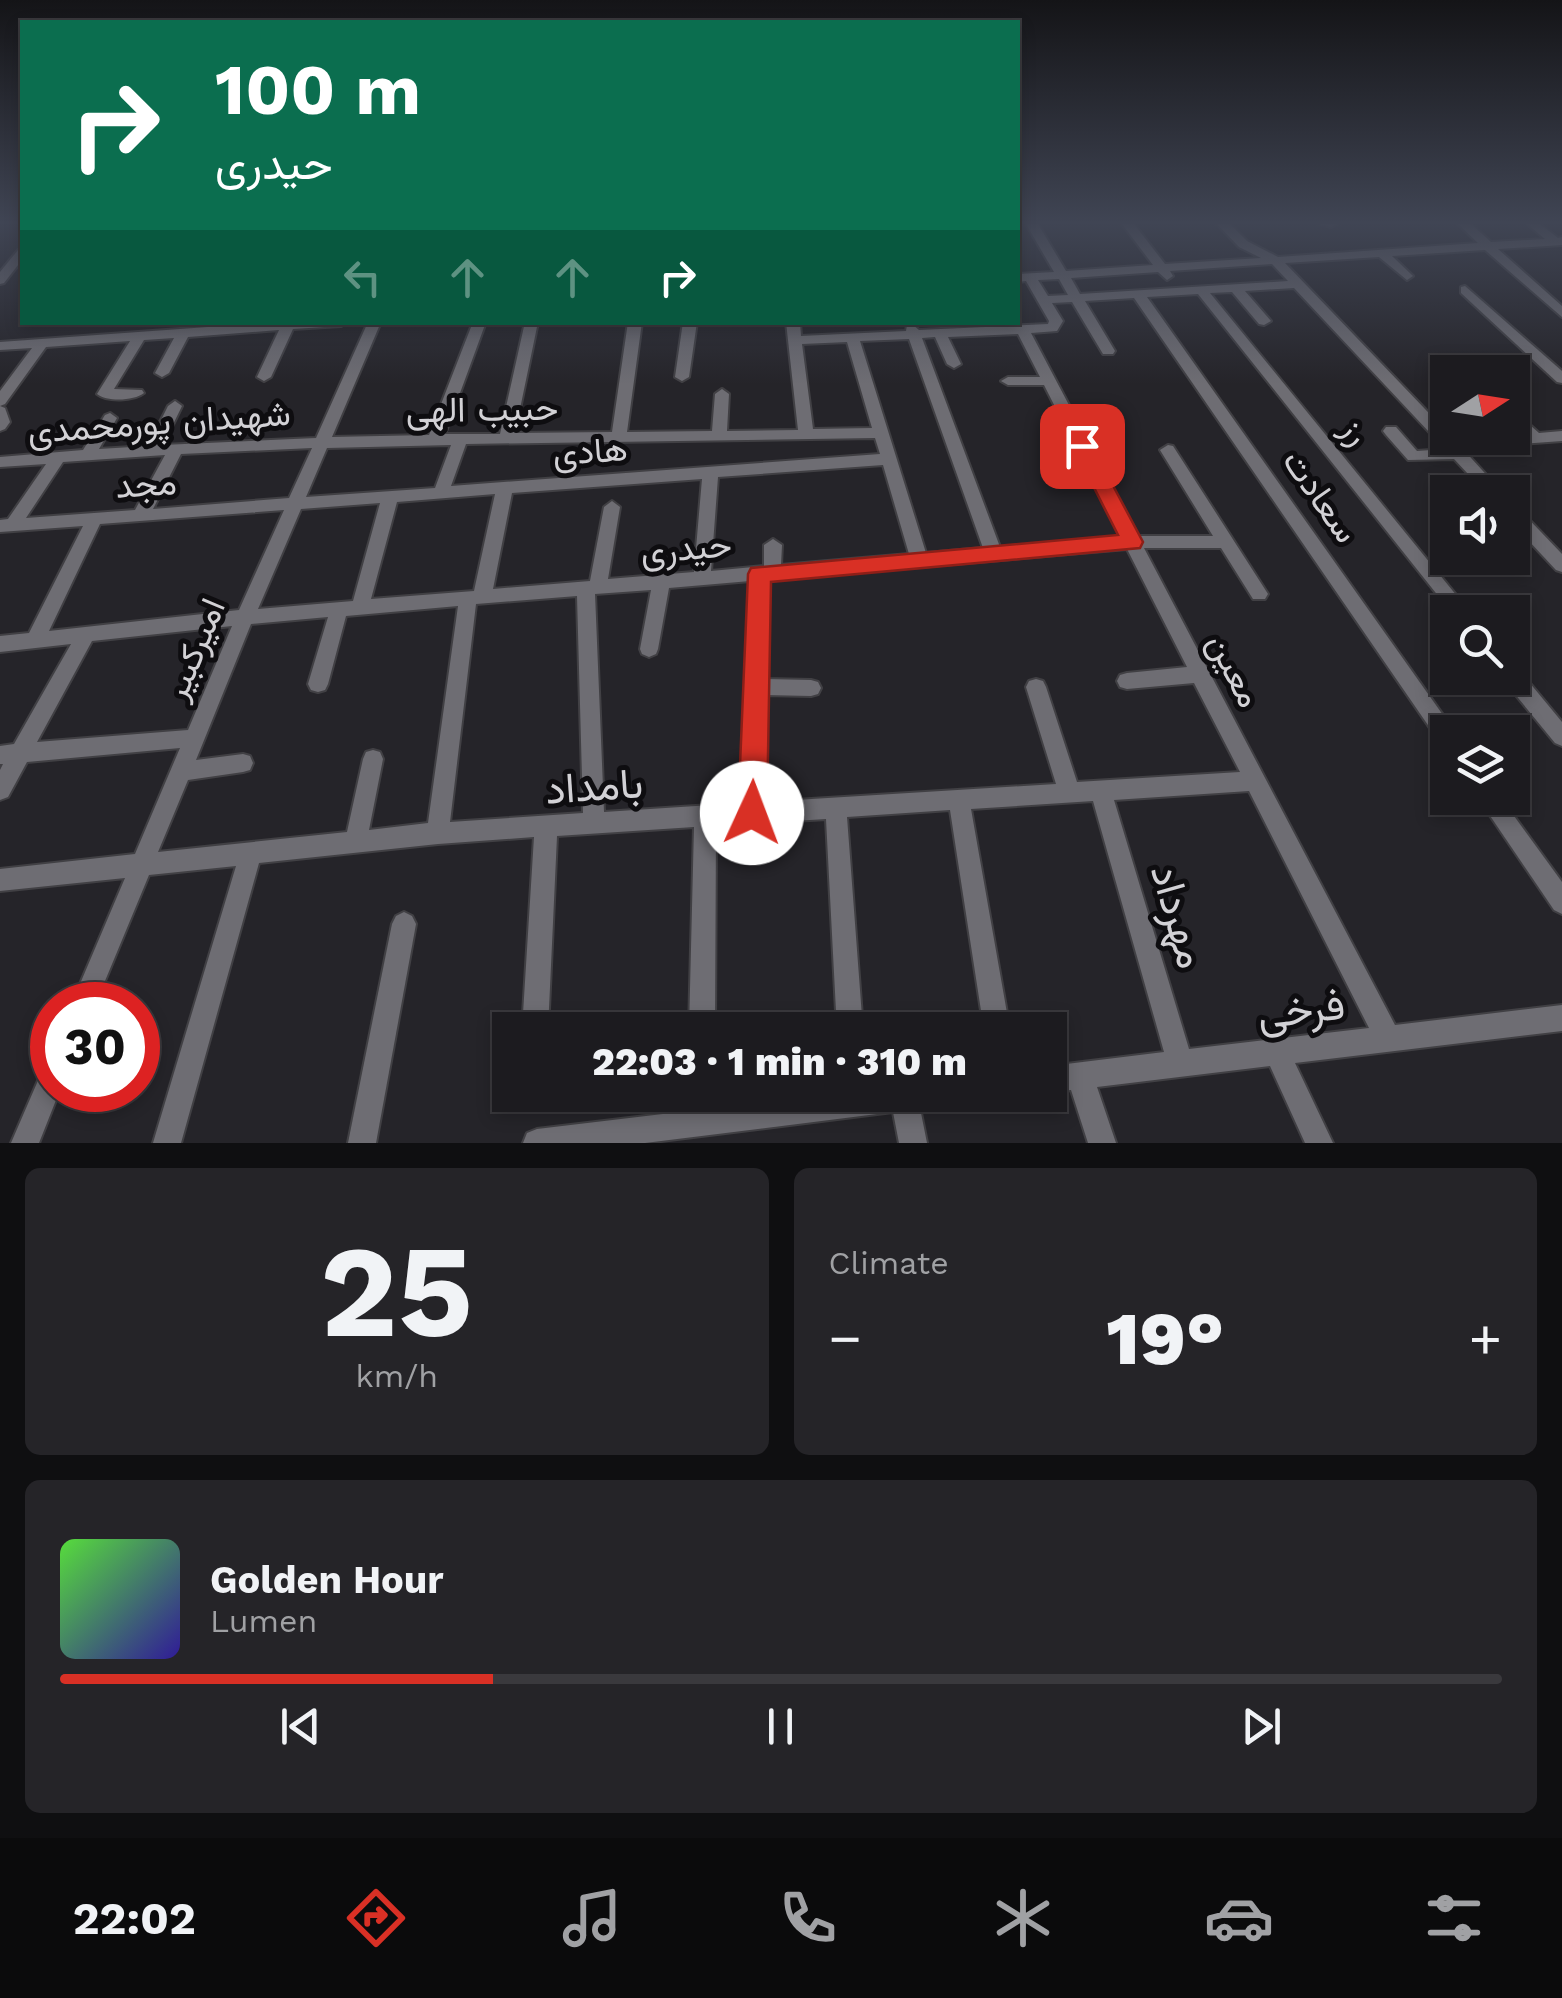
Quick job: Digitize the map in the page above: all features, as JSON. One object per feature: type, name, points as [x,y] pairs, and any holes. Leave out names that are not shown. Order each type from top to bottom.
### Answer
[{"type":"street","points":[[1063,277],[1108,352]]},
{"type":"street","points":[[1167,277],[1177,291]]},
{"type":"street","points":[[1290,277],[1430,425]]},
{"type":"street","points":[[1522,277],[1562,313]]},
{"type":"street","points":[[795,340],[912,328],[940,333],[1056,325],[1043,300],[1024,278]]},
{"type":"street","points":[[1043,300],[1296,284]]},
{"type":"street","points":[[1235,288],[1264,321]]},
{"type":"street","name":"رز","points":[[1201,290],[1447,595]]},
{"type":"street","points":[[1464,290],[1562,378]]},
{"type":"street","name":"سعادت","points":[[1138,294],[1432,715]]},
{"type":"street","points":[[63,342],[74,325]]},
{"type":"street","points":[[0,346],[194,329],[301,325]]},
{"type":"street","name":"امیرکبیر","points":[[93,982],[245,618],[374,325]]},
{"type":"street","points":[[435,440],[479,325]]},
{"type":"street","points":[[506,439],[531,325]]},
{"type":"street","points":[[619,438],[635,325]]},
{"type":"street","points":[[682,377],[690,325]]},
{"type":"street","points":[[792,325],[806,435]]},
{"type":"street","points":[[264,376],[288,326]]},
{"type":"street","points":[[912,328],[994,554]]},
{"type":"street","points":[[162,374],[194,329]]},
{"type":"street","name":"معین","points":[[1023,330],[1388,1039]]},
{"type":"street","points":[[940,333],[954,364]]},
{"type":"street","points":[[138,392],[104,394],[139,336]]},
{"type":"street","points":[[852,337],[920,561]]},
{"type":"street","points":[[0,400],[42,344]]},
{"type":"street","points":[[1008,381],[1050,381]]},
{"type":"street","points":[[719,436],[722,394]]},
{"type":"street","points":[[153,450],[175,406]]},
{"type":"street","points":[[0,411],[0,426]]},
{"type":"street","points":[[88,454],[110,418]]},
{"type":"street","points":[[1391,431],[1412,456],[1430,453]]},
{"type":"street","points":[[1530,432],[1536,438]]},
{"type":"street","name":"حبیب الهی","points":[[322,442],[882,433]]},
{"type":"street","points":[[1530,439],[1561,437]]},
{"type":"street","points":[[440,492],[460,440]]},
{"type":"street","name":"شهیدان پورمحمدی","points":[[0,462],[176,448],[231,452],[322,442]]},
{"type":"street","points":[[141,514],[176,448]]},
{"type":"street","points":[[1168,450],[1259,594]]},
{"type":"street","points":[[1459,455],[1478,475]]},
{"type":"street","points":[[6,525],[58,457]]},
{"type":"street","name":"هادی","points":[[296,503],[712,472],[772,475],[890,459]]},
{"type":"street","points":[[702,579],[712,472]]},
{"type":"street","points":[[438,834],[475,598],[505,488]]},
{"type":"street","points":[[318,684],[350,609],[390,496]]},
{"type":"street","name":"مجد","points":[[6,525],[296,503]]},
{"type":"street","points":[[594,823],[592,588],[612,507]]},
{"type":"street","points":[[36,638],[95,518]]},
{"type":"street","points":[[1530,531],[1562,564]]},
{"type":"street","name":"حیدری","points":[[0,644],[245,618],[1132,542],[1226,542]]},
{"type":"street","points":[[752,813],[756,687],[766,574],[773,546]]},
{"type":"street","points":[[650,649],[661,582]]},
{"type":"street","points":[[0,790],[10,754],[87,633]]},
{"type":"street","points":[[1127,681],[1200,674]]},
{"type":"street","points":[[1036,686],[1070,793]]},
{"type":"street","points":[[756,687],[811,688]]},
{"type":"street","points":[[1528,695],[1562,737]]},
{"type":"street","points":[[10,754],[195,738]]},
{"type":"street","points":[[356,841],[373,759]]},
{"type":"street","points":[[181,771],[244,763]]},
{"type":"street","name":"بامداد","points":[[0,880],[438,834],[1255,780]]},
{"type":"street","name":"مهرداد","points":[[1101,790],[1180,1064]]},
{"type":"street","points":[[959,800],[994,1012]]},
{"type":"street","points":[[836,808],[849,1012]]},
{"type":"street","points":[[1501,815],[1562,902]]},
{"type":"street","points":[[702,1012],[704,816]]},
{"type":"street","points":[[537,1012],[546,826]]},
{"type":"street","points":[[166,1143],[251,852]]},
{"type":"street","points":[[362,1143],[404,924]]},
{"type":"street","name":"فرخی","points":[[1067,1078],[1562,1018]]},
{"type":"street","points":[[1277,1052],[1319,1143]]},
{"type":"street","points":[[1080,1076],[1102,1143]]},
{"type":"street","points":[[25,1143],[38,1112]]},
{"type":"street","points":[[536,1143],[668,1134],[696,1112]]},
{"type":"street","points":[[912,1112],[913,1143]]},
{"type":"route","points":[[752,813],[759,574],[1132,542],[1082,446]]}]
